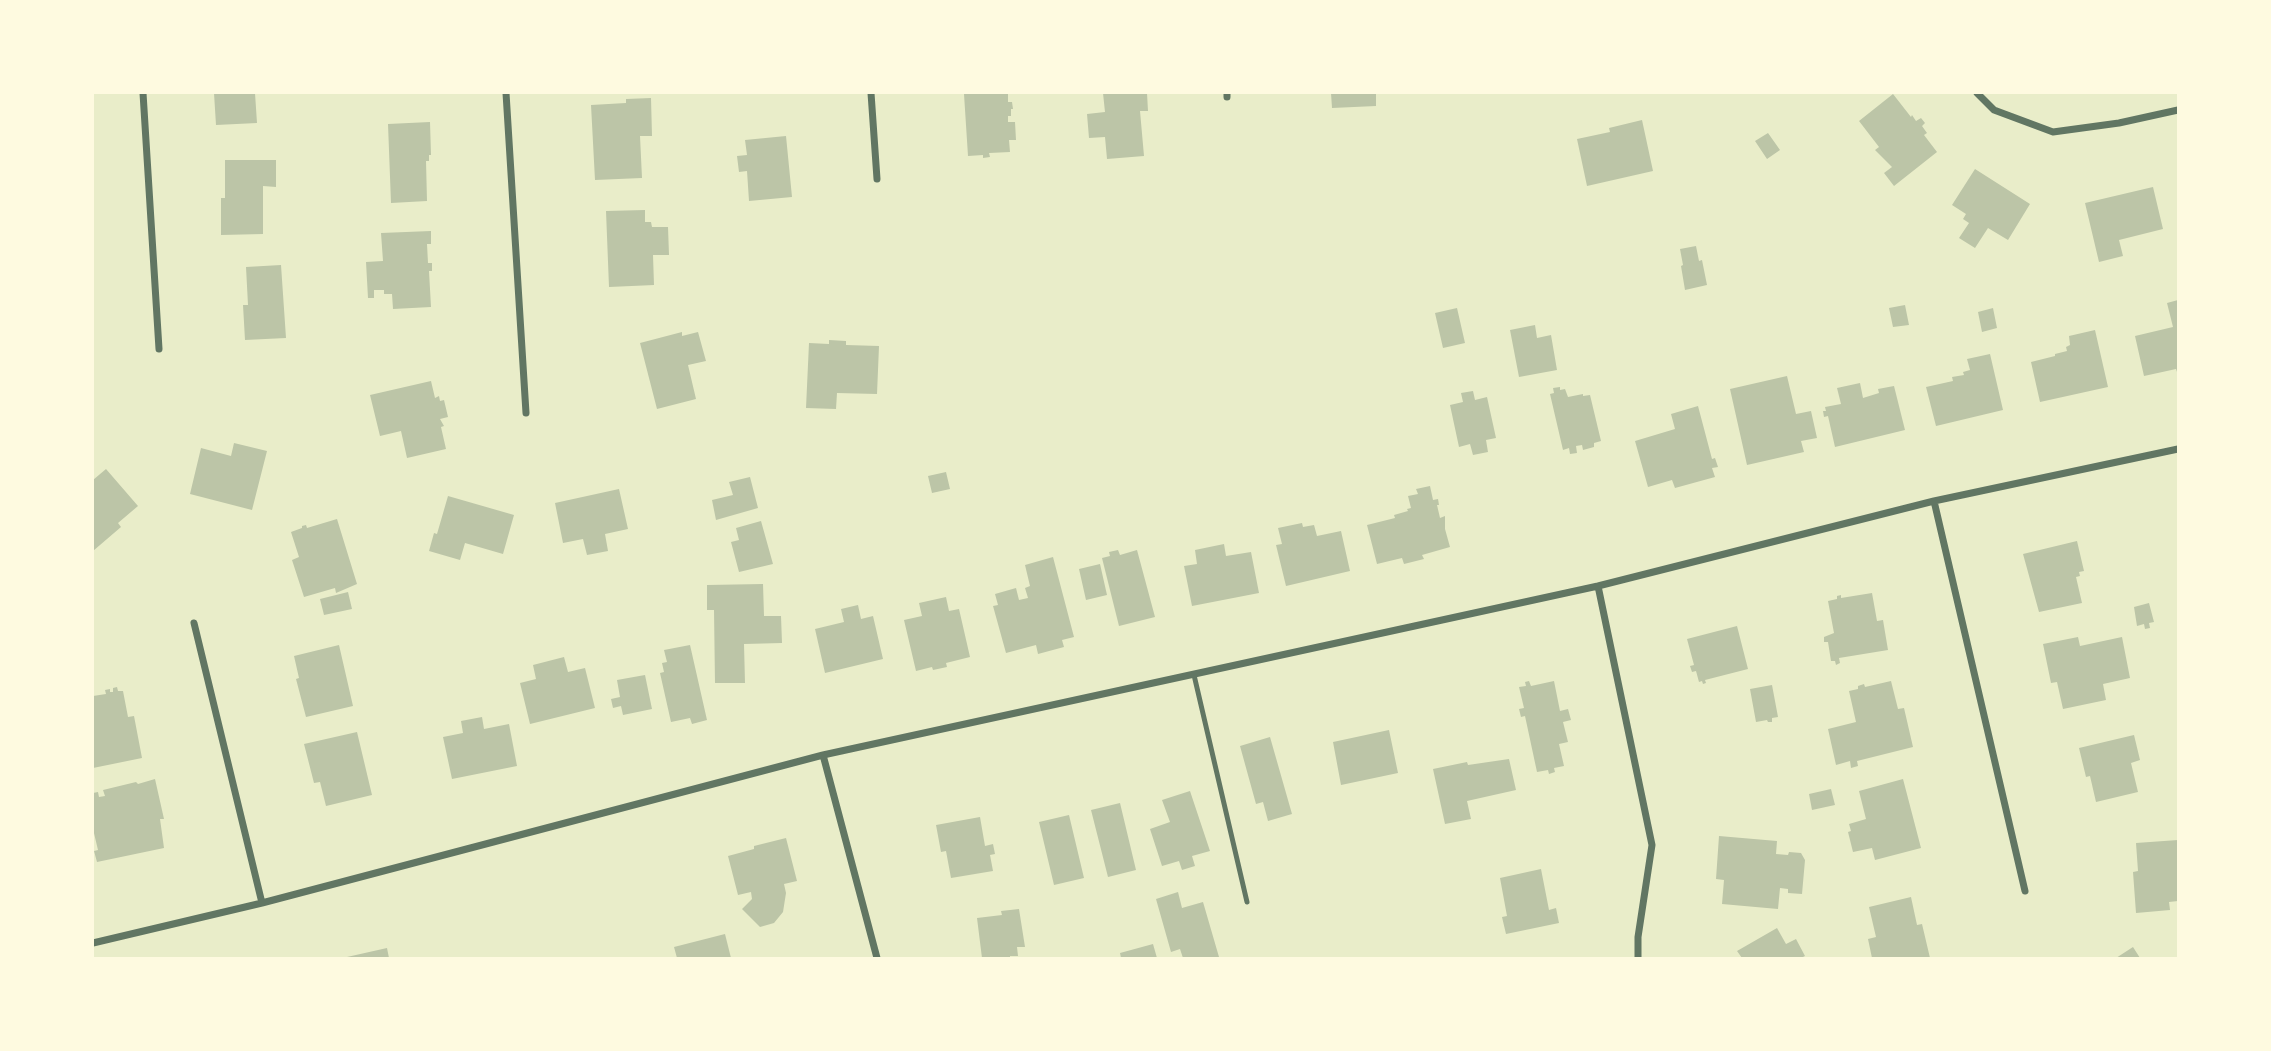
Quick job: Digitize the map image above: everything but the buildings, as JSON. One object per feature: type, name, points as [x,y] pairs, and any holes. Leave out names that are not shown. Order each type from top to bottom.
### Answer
[{"type":"street","points":[[143,93],[159,349]]},
{"type":"street","points":[[506,93],[526,413]]},
{"type":"street","points":[[871,93],[877,179]]},
{"type":"street","points":[[1977,93],[1994,110],[2053,132],[2119,123],[2178,110]]},
{"type":"street","points":[[93,943],[262,903],[823,755],[1598,586],[1934,501],[2178,449]]},
{"type":"street","points":[[1934,501],[2025,891]]},
{"type":"street","points":[[1598,586],[1652,845],[1638,937],[1638,958]]},
{"type":"street","points":[[194,623],[262,903]]},
{"type":"street","points":[[823,755],[877,958]]},
{"type":"lane","points":[[1194,674],[1247,902]]}]
